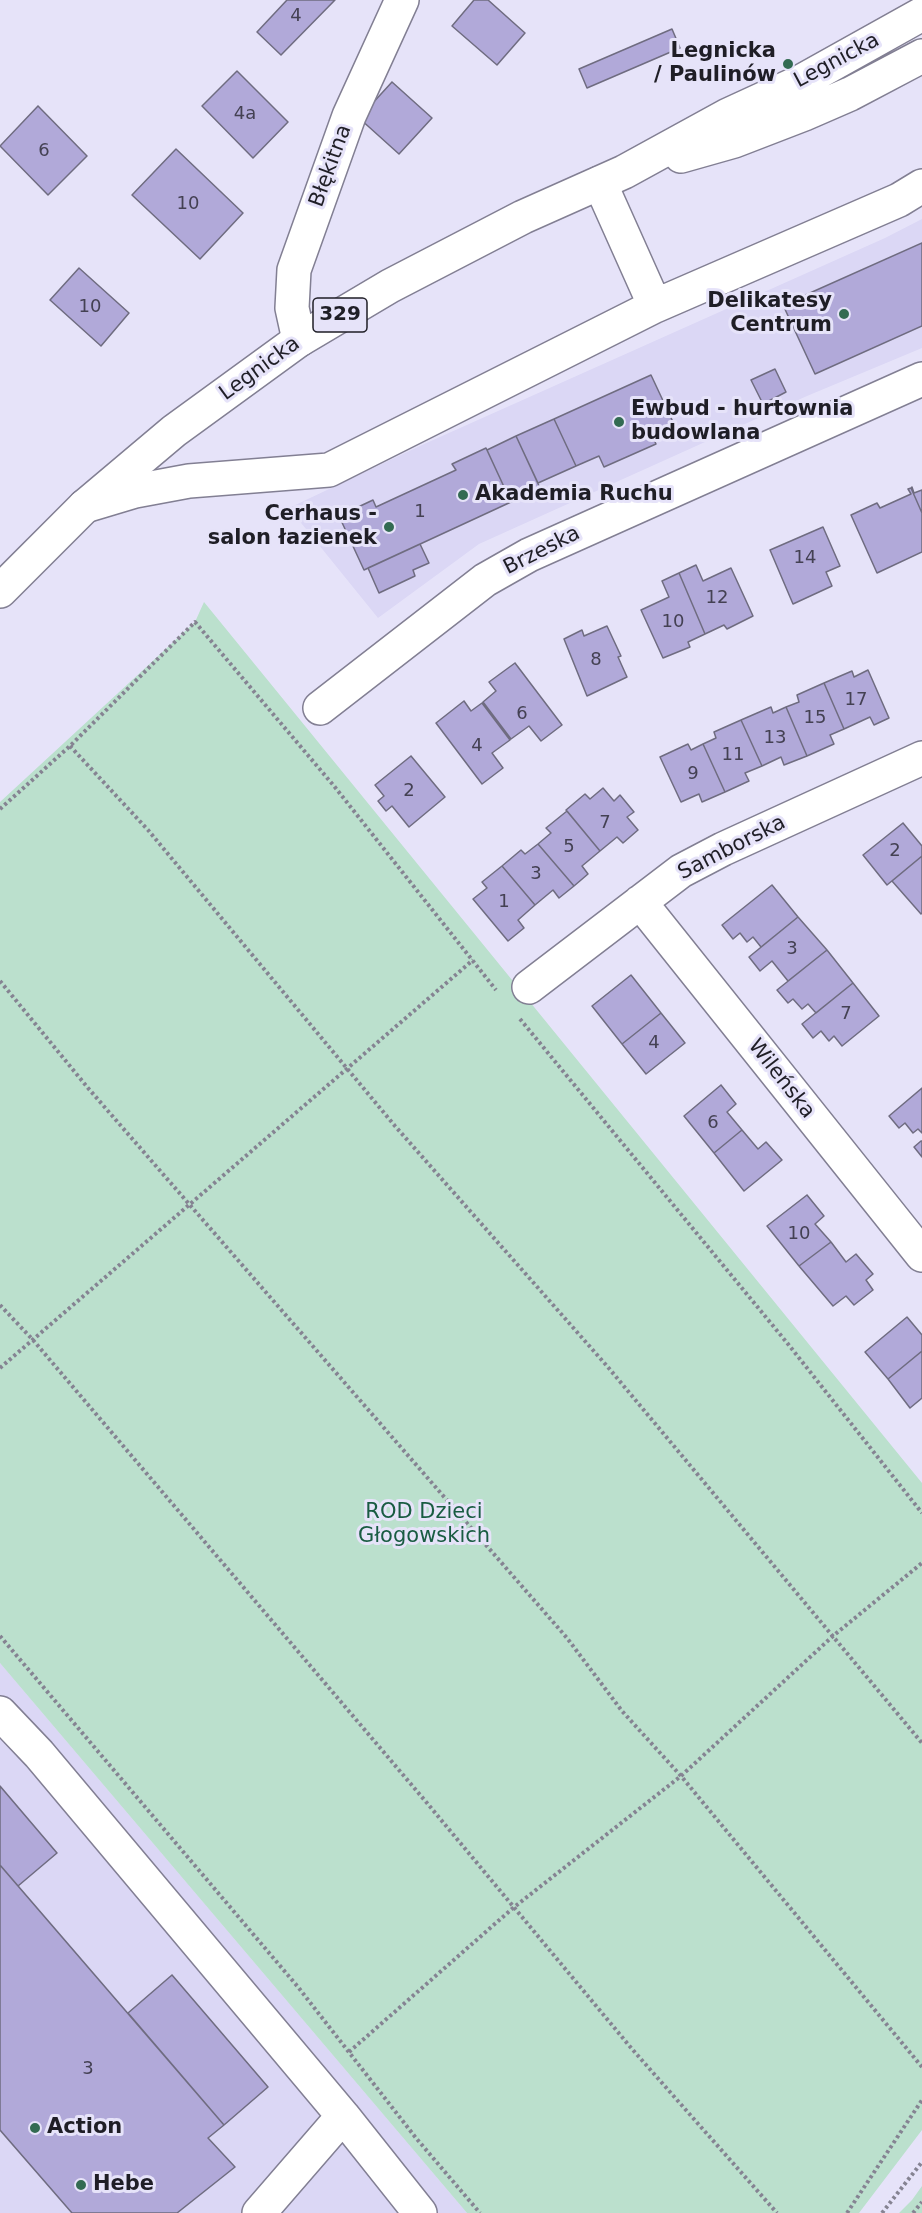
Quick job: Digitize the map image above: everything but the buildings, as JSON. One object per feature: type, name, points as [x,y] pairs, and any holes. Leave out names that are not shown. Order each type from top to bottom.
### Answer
[{"type":"street","name":"Błękitna","points":[[299,340],[292,308],[294,270],[349,116],[402,0]]},
{"type":"street","name":"Legnicka","points":[[0,591],[85,506],[174,431],[299,340],[400,280],[523,217],[612,178],[728,115],[802,81],[922,14]]},
{"type":"street","name":"Legnicka","points":[[612,178],[734,141],[794,118],[850,94],[922,56]]},
{"type":"street","points":[[612,178],[655,306]]},
{"type":"street","points":[[85,506],[135,491],[189,481],[329,470],[655,306],[899,200],[922,186]]},
{"type":"street","name":"Brzeska","points":[[320,708],[485,580],[529,555],[922,379]]},
{"type":"street","name":"Samborska","points":[[516,999],[681,871],[723,849],[922,758]]},
{"type":"street","name":"Wileńska","points":[[640,902],[922,1255]]},
{"type":"street","points":[[0,1713],[39,1754],[343,2116],[420,2213]]},
{"type":"street","points":[[259,2213],[343,2116]]},
{"type":"path","points":[[0,809],[70,746],[195,622],[334,786],[472,960],[516,999],[922,1513]]},
{"type":"path","points":[[70,746],[148,830],[395,1126],[607,1366],[922,1743]]},
{"type":"path","points":[[0,1368],[472,960]]},
{"type":"path","points":[[0,981],[88,1088],[567,1638],[622,1711],[681,1776],[922,2067]]},
{"type":"path","points":[[0,1305],[33,1340],[632,2049],[777,2213]]},
{"type":"path","points":[[349,2052],[513,1908],[681,1776],[833,1636],[922,1563]]},
{"type":"path","points":[[0,1636],[298,1987],[416,2138],[480,2213]]},
{"type":"path","points":[[847,2213],[922,2100]]},
{"type":"path","points":[[882,2213],[922,2162]]},
{"type":"path","points":[[913,2213],[922,2202]]},
{"type":"shaded area","points":[[922,219],[922,348],[807,396],[479,544],[378,618],[289,508],[422,445],[885,238]]},
{"type":"shaded area","points":[[0,1663],[467,2213],[0,2213]]},
{"type":"green space","name":"ROD Dzieci Głogowskich","points":[[204,602],[922,1483],[922,2130],[859,2213],[467,2213],[0,1663],[0,802],[195,622]]},
{"type":"green space","points":[[922,2186],[922,2213],[899,2213],[912,2200]]},
{"type":"place","name":"Legnicka / Paulinów","points":[[788,64]]},
{"type":"place","name":"Delikatesy Centrum","points":[[844,314]]},
{"type":"place","name":"Ewbud - hurtownia budowlana","points":[[619,422]]},
{"type":"place","name":"Akademia Ruchu","points":[[463,495]]},
{"type":"place","name":"Cerhaus - salon łazienek","points":[[389,527]]},
{"type":"place","name":"Action","points":[[35,2128]]},
{"type":"place","name":"Hebe","points":[[81,2185]]}]
